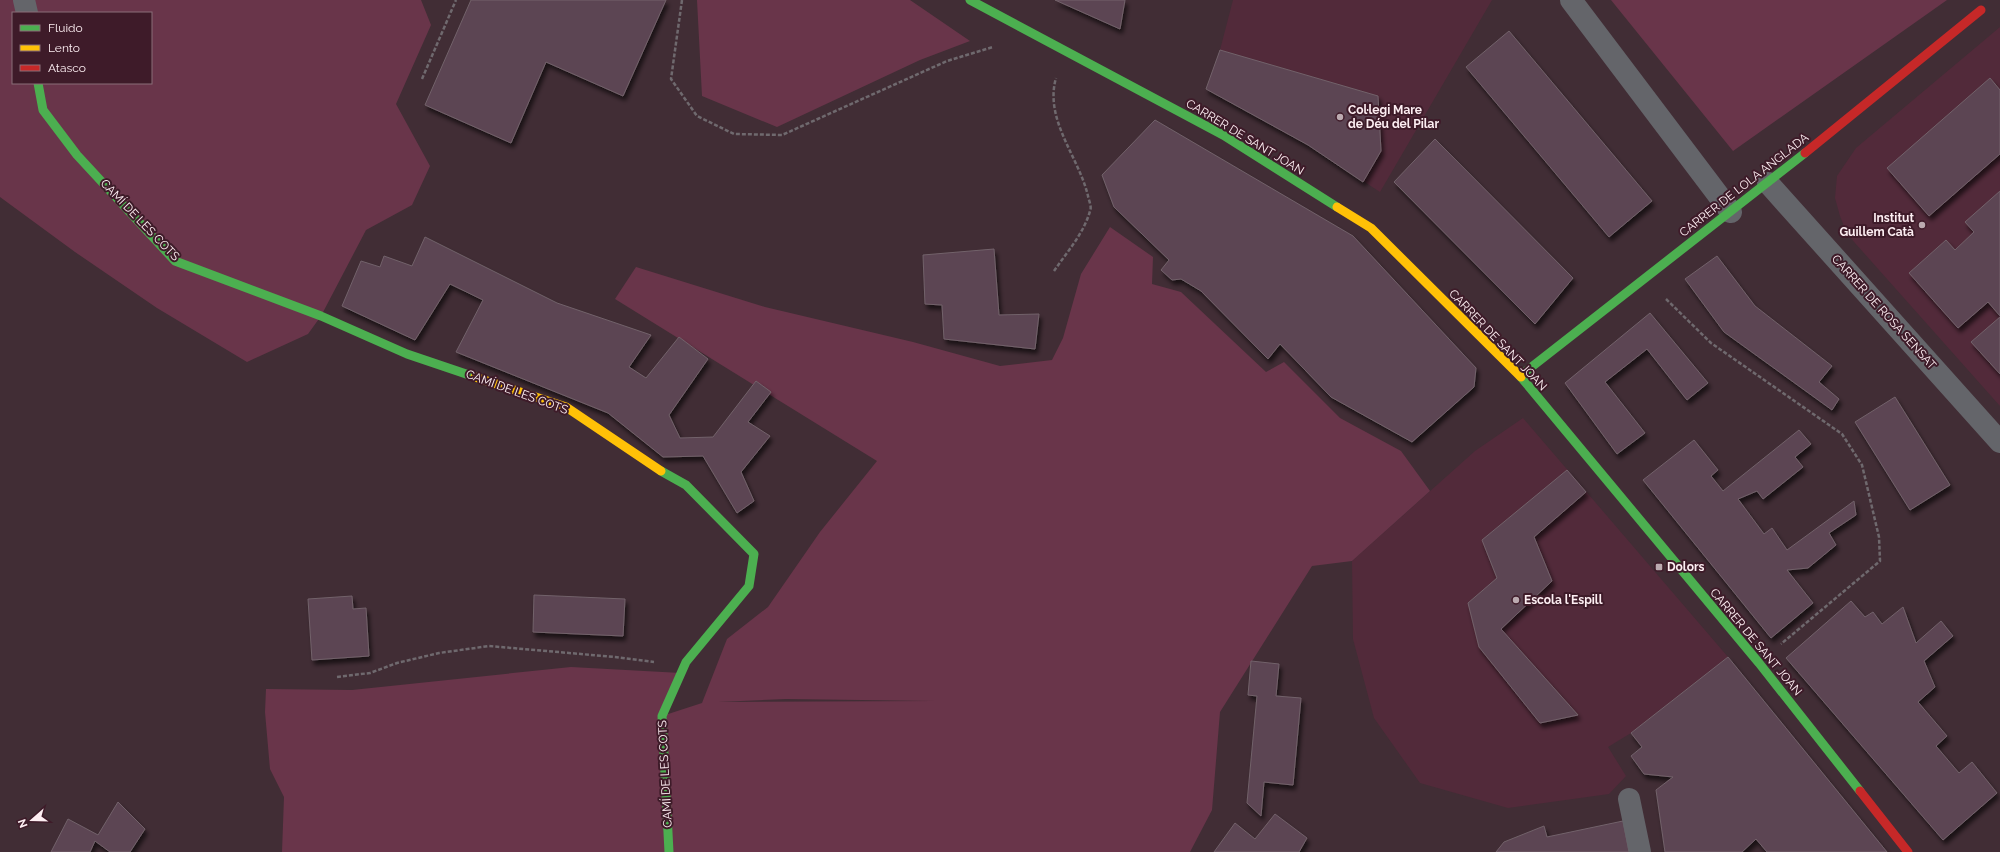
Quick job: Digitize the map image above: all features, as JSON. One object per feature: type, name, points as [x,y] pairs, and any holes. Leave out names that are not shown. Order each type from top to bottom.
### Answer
[{"type":"street","points":[[24,0],[26,12]]},
{"type":"street","name":"CARRER DE SANT JOAN","points":[[970,0],[1223,135],[1371,228],[1520,376],[1759,663],[1908,852]]},
{"type":"street","points":[[1571,0],[1731,212]]},
{"type":"street","name":"CARRER DE LOLA ANGLADA","points":[[1520,376],[1768,183],[1981,10]]},
{"type":"street","name":"CAMÍ DE LES COTS","points":[[38,84],[43,110],[77,155],[175,261],[321,316],[407,354],[566,407],[651,466],[686,485],[754,554],[749,586],[686,662],[662,716],[669,852]]},
{"type":"street","name":"CARRER DE ROSA SENSAT","points":[[1768,183],[2000,442]]},
{"type":"street","points":[[1629,799],[1640,852]]},
{"type":"path","points":[[422,79],[456,0]]},
{"type":"path","points":[[682,0],[671,79],[697,116],[734,134],[782,135],[947,61],[1034,34]]},
{"type":"path","points":[[1054,271],[1082,231],[1091,209],[1086,186],[1056,121],[1053,90],[1060,69],[1070,53]]},
{"type":"path","points":[[1645,278],[1711,343],[1842,434],[1862,465],[1879,537],[1880,561],[1759,663]]},
{"type":"path","points":[[337,677],[370,673],[397,663],[439,653],[489,646],[615,657],[662,663],[680,673]]},
{"type":"shaded area","points":[[0,0],[421,0],[431,25],[396,104],[430,166],[412,205],[366,230],[321,316],[308,334],[247,362],[157,308],[75,252],[0,197]]},
{"type":"shaded area","points":[[697,0],[910,0],[970,41],[920,60],[777,127],[702,96]]},
{"type":"shaded area","name":"Col·legi Mare de Déu del Pilar","points":[[1233,0],[1492,0],[1380,192],[1308,145],[1206,89],[1220,50]]},
{"type":"shaded area","points":[[1611,0],[1947,0],[1733,151]]},
{"type":"shaded area","name":"Institut Guillem Catà","points":[[2000,27],[2000,406],[1847,234],[1835,198],[1837,176],[1856,148]]},
{"type":"shaded area","points":[[1110,227],[1153,257],[1152,284],[1181,292],[1266,372],[1284,362],[1340,418],[1401,451],[1430,491],[1352,561],[1312,566],[1220,712],[1212,810],[1190,852],[282,852],[284,797],[270,769],[265,712],[266,689],[352,690],[571,667],[681,673],[662,716],[702,703],[727,639],[768,607],[820,532],[877,461],[615,299],[636,267],[765,307],[913,342],[1000,366],[1052,360],[1063,338],[1081,274]],"holes":[[[786,699],[935,701],[718,702]]]},
{"type":"shaded area","name":"Escola l'Espill","points":[[1523,418],[1728,657],[1631,733],[1608,747],[1626,776],[1609,794],[1508,808],[1420,783],[1374,718],[1353,639],[1352,561],[1475,451]]},
{"type":"building","points":[[471,0],[666,0],[623,96],[546,62],[511,143],[425,105]]},
{"type":"building","points":[[1055,0],[1125,0],[1120,29]]},
{"type":"building","points":[[1509,31],[1652,201],[1609,237],[1466,67]]},
{"type":"building","points":[[1220,50],[1378,96],[1381,151],[1363,182],[1308,145],[1206,89]]},
{"type":"building","points":[[1990,78],[2000,90],[2000,154],[1929,216],[1887,168]]},
{"type":"building","points":[[1155,120],[1353,236],[1476,368],[1474,387],[1412,442],[1331,397],[1280,344],[1268,359],[1201,291],[1181,279],[1172,280],[1161,270],[1169,260],[1114,207],[1102,175]]},
{"type":"building","points":[[1435,139],[1573,278],[1535,324],[1394,182]]},
{"type":"building","points":[[2000,191],[2000,316],[1988,302],[1958,328],[1909,273],[1946,240],[1955,250],[1974,232],[1965,222]]},
{"type":"building","points":[[425,237],[557,303],[651,335],[629,367],[646,378],[679,337],[708,359],[669,415],[680,438],[713,437],[756,381],[771,392],[748,422],[770,436],[741,472],[754,501],[737,513],[703,456],[663,457],[608,413],[456,352],[483,300],[450,284],[415,340],[342,306],[361,261],[380,267],[384,256],[412,266]]},
{"type":"building","points":[[994,249],[999,315],[1039,314],[1035,349],[944,339],[942,305],[925,304],[923,255]]},
{"type":"building","points":[[1717,256],[1755,306],[1832,366],[1819,382],[1839,399],[1832,410],[1724,332],[1685,279]]},
{"type":"building","points":[[1650,313],[1708,383],[1687,400],[1647,349],[1605,382],[1645,433],[1617,454],[1565,383]]},
{"type":"building","points":[[2000,317],[2000,374],[1971,342]]},
{"type":"building","points":[[1895,397],[1950,485],[1910,510],[1855,422]]},
{"type":"building","points":[[1799,430],[1811,444],[1795,457],[1803,467],[1763,499],[1757,491],[1738,499],[1764,534],[1772,528],[1787,550],[1854,501],[1856,515],[1829,533],[1836,545],[1808,568],[1787,570],[1813,603],[1771,638],[1643,480],[1694,440],[1718,470],[1711,476],[1723,491]]},
{"type":"building","name":"Escola l'Espill","points":[[1567,470],[1586,492],[1534,537],[1552,581],[1501,629],[1578,715],[1540,723],[1479,647],[1468,603],[1497,578],[1482,540]]},
{"type":"building","points":[[534,595],[625,599],[623,636],[533,632]]},
{"type":"building","points":[[352,596],[353,609],[366,608],[369,656],[312,660],[308,599]]},
{"type":"building","points":[[1851,601],[1865,617],[1873,612],[1882,624],[1903,607],[1916,643],[1941,621],[1953,636],[1924,661],[1935,687],[1918,702],[1947,736],[1936,746],[1959,773],[1972,762],[1997,793],[1943,840],[1786,658]]},
{"type":"building","points":[[1728,657],[1887,852],[1767,852],[1756,839],[1742,852],[1665,852],[1656,790],[1673,777],[1644,774],[1631,756],[1642,747],[1631,733]]},
{"type":"building","points":[[1251,661],[1279,664],[1276,696],[1301,698],[1293,785],[1264,782],[1261,816],[1247,803],[1257,696],[1248,695]]},
{"type":"building","points":[[118,802],[145,829],[130,852],[110,852],[95,841],[90,852],[51,852],[68,819],[98,835]]},
{"type":"building","points":[[1275,814],[1307,838],[1299,852],[1214,852],[1235,823],[1255,839]]},
{"type":"building","points":[[1623,821],[1629,852],[1496,852],[1504,842],[1544,826],[1547,837]]},
{"type":"traffic: fast","points":[[970,0],[1223,135],[1337,207]]},
{"type":"traffic: fast","points":[[38,84],[43,110],[77,155],[175,261],[321,316],[407,354],[475,377]]},
{"type":"traffic: fast","points":[[1520,376],[1805,153]]},
{"type":"traffic: fast","points":[[1521,377],[1759,663],[1860,791]]},
{"type":"traffic: fast","points":[[661,471],[686,485],[754,554],[749,586],[686,662],[662,716],[669,852]]},
{"type":"traffic: slow","points":[[1337,207],[1371,228],[1521,377]]},
{"type":"traffic: slow","points":[[475,377],[566,407],[661,471]]},
{"type":"traffic: jam","points":[[1805,153],[1981,10]]},
{"type":"traffic: jam","points":[[1860,791],[1908,852]]},
{"type":"place","name":"Col·legi Mare de Déu del Pilar","points":[[1340,117]]},
{"type":"place","name":"Institut Guillem Catà","points":[[1922,225]]},
{"type":"place","name":"Dolors","points":[[1659,567]]},
{"type":"place","name":"Escola l'Espill","points":[[1516,600]]}]
